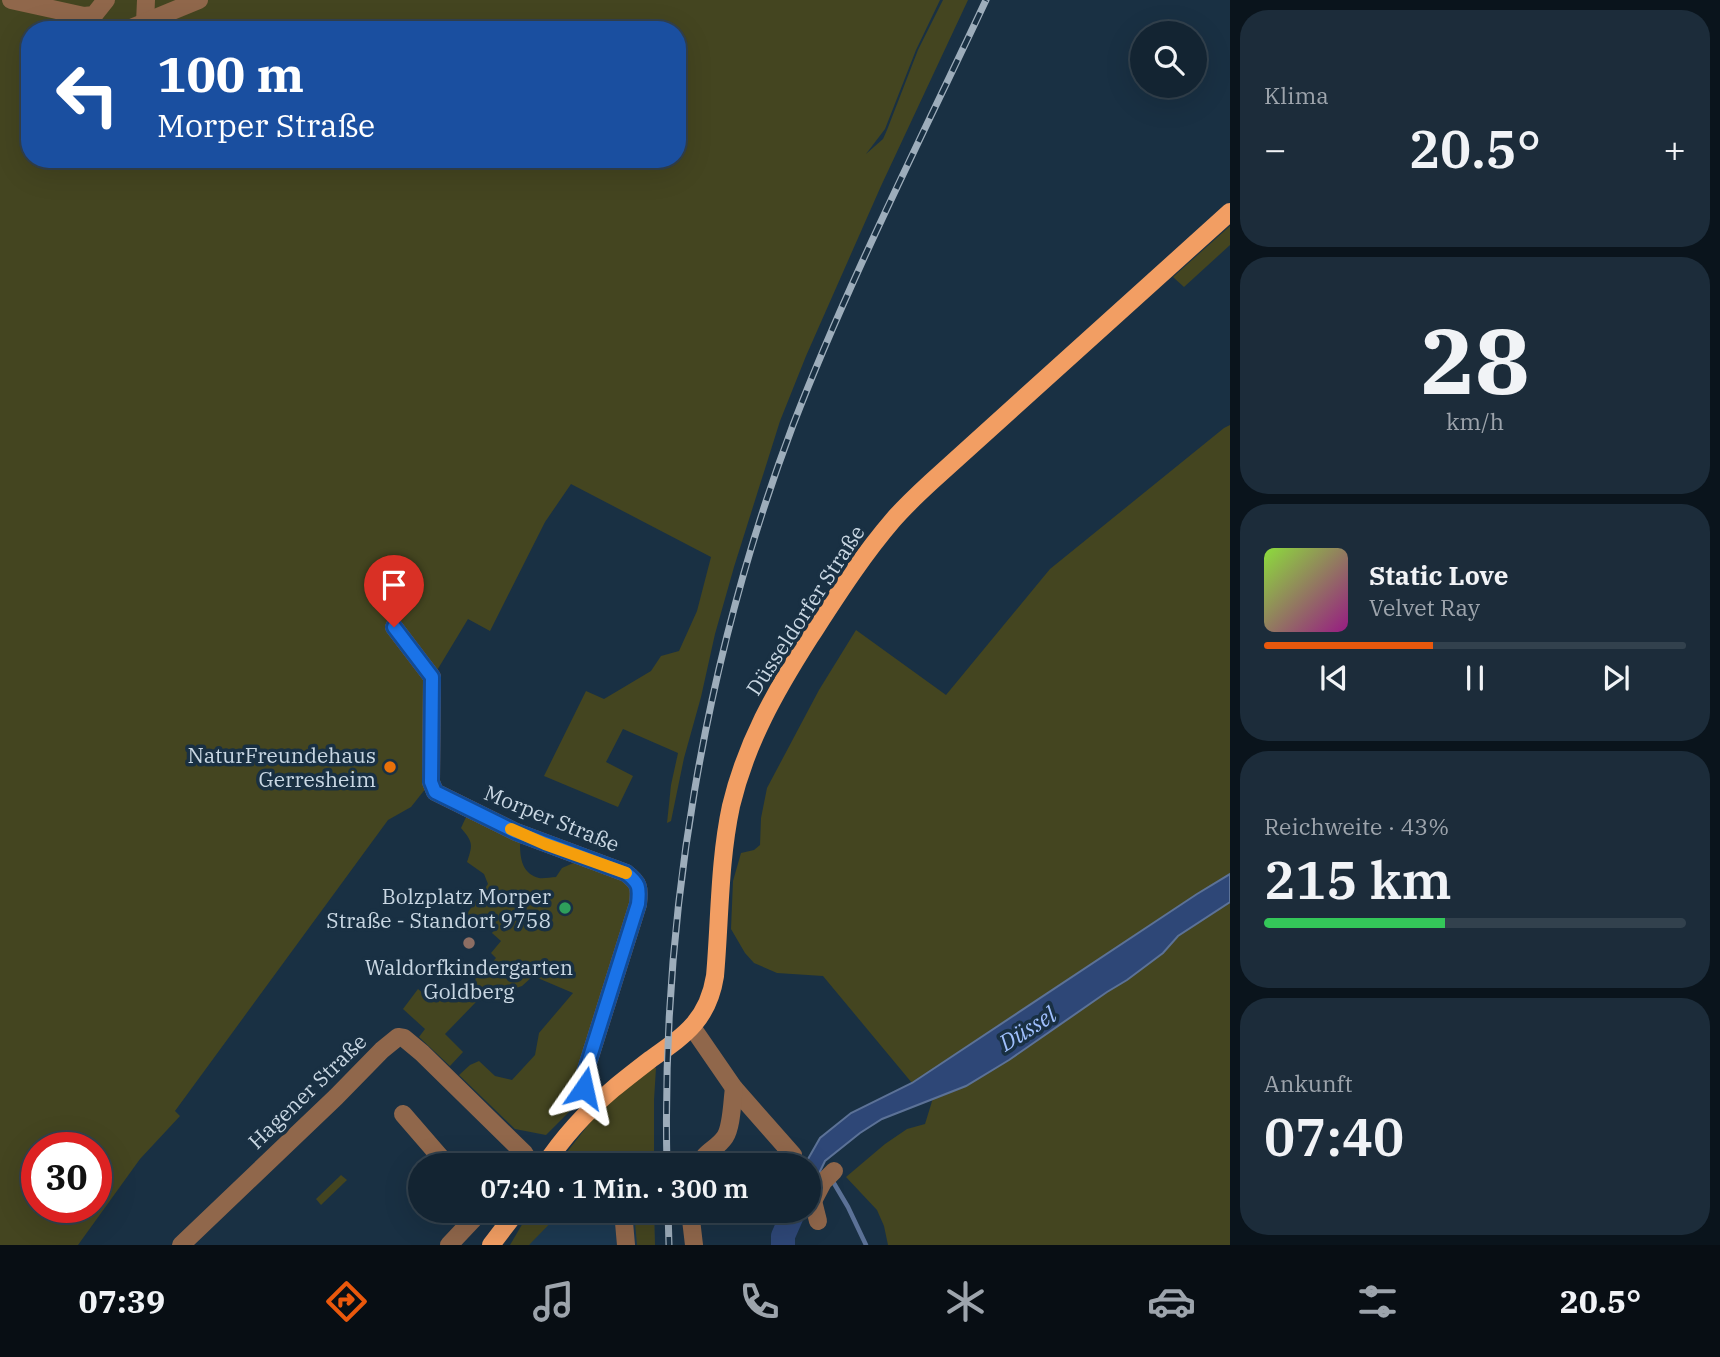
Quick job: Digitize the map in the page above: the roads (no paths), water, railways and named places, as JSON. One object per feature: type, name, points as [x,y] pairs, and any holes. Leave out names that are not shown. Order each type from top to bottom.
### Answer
[{"type":"main road","name":"Düsseldorfer Straße","points":[[692,1027],[705,1009],[713,987],[724,849],[741,772],[770,702],[831,604],[895,518],[931,482],[1230,212]]},
{"type":"main road","points":[[543,1153],[631,1074],[676,1042],[692,1027]]},
{"type":"main road","points":[[491,1245],[508,1223]]},
{"type":"street","points":[[11,0],[65,11],[74,21]]},
{"type":"street","points":[[80,21],[94,15],[106,0]]},
{"type":"street","points":[[145,21],[146,0]]},
{"type":"street","points":[[150,21],[199,0]]},
{"type":"street","name":"Morper Straße","points":[[394,627],[432,677],[431,782],[435,792],[522,836],[626,873],[639,889],[638,904],[583,1079],[584,1088],[596,1104]]},
{"type":"street","points":[[692,1027],[734,1088],[785,1153]]},
{"type":"street","name":"Hagener Straße","points":[[181,1245],[398,1037],[404,1038],[422,1053],[523,1153]]},
{"type":"street","points":[[707,1153],[725,1137],[730,1123],[734,1088]]},
{"type":"street","points":[[403,1114],[438,1153]]},
{"type":"street","points":[[821,1186],[828,1177]]},
{"type":"street","points":[[449,1245],[470,1223]]},
{"type":"street","points":[[624,1223],[626,1245]]},
{"type":"street","points":[[691,1223],[694,1245]]},
{"type":"water","points":[[1230,874],[1230,902],[1178,936],[1163,953],[1127,980],[966,1086],[882,1119],[825,1161],[821,1169],[821,1153],[811,1153],[820,1138],[851,1113],[912,1083]]},
{"type":"waterway","name":"Düssel","points":[[832,1180],[866,1245]]},
{"type":"waterway","name":"Düssel","points":[[783,1245],[783,1236],[789,1223]]},
{"type":"railway","points":[[667,1153],[667,1072],[681,884],[713,696],[735,604],[762,514],[815,371],[886,211],[986,0]]},
{"type":"railway","points":[[668,1223],[669,1245]]},
{"type":"place","name":"NaturFreundehaus Gerresheim","points":[[390,767]]},
{"type":"place","name":"Bolzplatz Morper Straße - Standort 9758","points":[[565,908]]},
{"type":"place","name":"Waldorfkindergarten Goldberg","points":[[469,943]]}]
